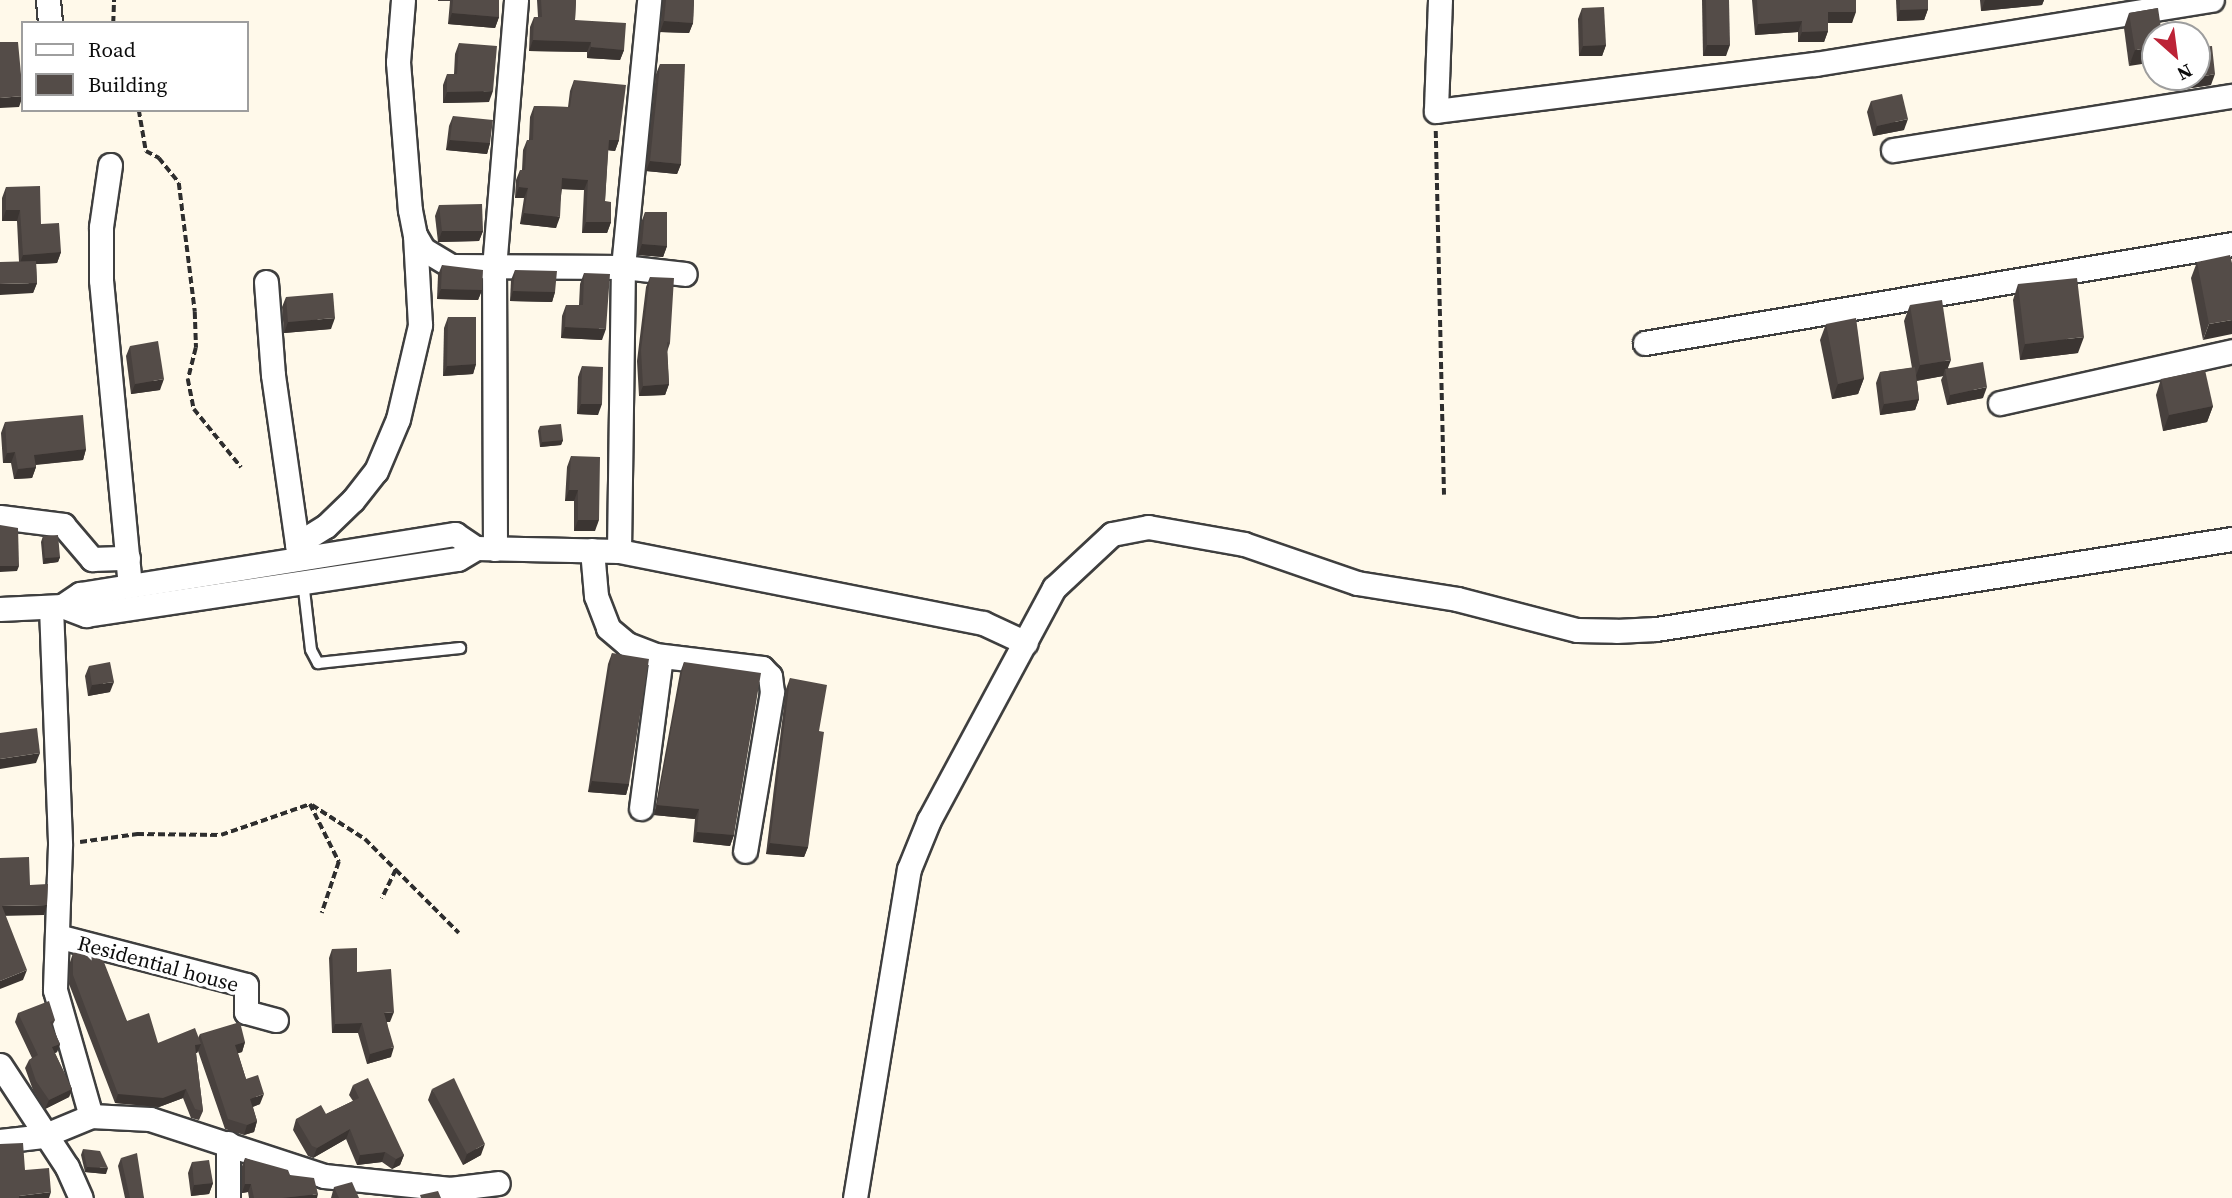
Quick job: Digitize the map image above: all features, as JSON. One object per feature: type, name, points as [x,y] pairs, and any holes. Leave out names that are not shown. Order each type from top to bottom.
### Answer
[{"type":"street","points":[[48,0],[50,21]]},
{"type":"street","points":[[0,609],[57,607],[86,615],[300,562],[326,526],[353,500],[376,471],[398,419],[420,325],[415,235],[398,62],[403,0]]},
{"type":"street","points":[[486,548],[494,268],[516,0]]},
{"type":"street","points":[[620,551],[624,267],[649,0]]},
{"type":"street","points":[[1440,0],[1436,111],[1815,64],[2212,0]]},
{"type":"street","points":[[1893,150],[2232,96]]},
{"type":"street","points":[[110,165],[101,227],[101,280],[130,586]]},
{"type":"street","points":[[415,235],[424,249],[451,266],[624,267],[685,274]]},
{"type":"street","points":[[1645,343],[2232,244]]},
{"type":"street","points":[[266,282],[273,375],[300,562]]},
{"type":"street","points":[[2000,403],[2232,351]]},
{"type":"street","points":[[0,517],[63,526],[92,559],[102,562],[128,558]]},
{"type":"street","points":[[855,1198],[909,869],[1013,637],[1054,588],[1086,555],[1112,534],[1147,527],[1244,544],[1357,583],[1457,599],[1577,630],[1616,631],[1656,629],[2232,540]]},
{"type":"street","points":[[57,607],[80,594],[300,562],[455,534],[486,548],[620,551],[1013,637]]},
{"type":"street","points":[[592,550],[596,596],[608,628],[627,644],[661,656],[762,668],[770,676],[772,692],[745,851]]},
{"type":"street","points":[[102,562],[104,590]]},
{"type":"street","points":[[57,607],[60,845],[55,990],[91,1116]]},
{"type":"street","points":[[641,808],[661,656]]},
{"type":"street","name":"Residential house","points":[[57,936],[246,985],[246,1012],[276,1020]]},
{"type":"street","points":[[0,1065],[43,1136],[72,1175],[81,1198]]},
{"type":"street","points":[[0,1140],[43,1136],[91,1116],[150,1119],[324,1176],[388,1186],[450,1189],[498,1183]]},
{"type":"street","points":[[228,1143],[228,1198]]},
{"type":"lane","points":[[300,562],[311,650],[318,663],[460,648]]},
{"type":"path","points":[[113,21],[114,0]]},
{"type":"path","points":[[1436,111],[1444,495]]},
{"type":"path","points":[[139,112],[146,151],[159,158],[179,183],[195,312],[196,348],[188,379],[194,409],[241,467]]},
{"type":"path","points":[[60,845],[137,834],[221,835],[310,804]]},
{"type":"path","points":[[310,804],[365,839],[459,933]]},
{"type":"path","points":[[310,804],[339,862],[322,914]]},
{"type":"path","points":[[382,899],[396,870]]},
{"type":"building","points":[[453,0],[499,0],[499,17],[452,13]]},
{"type":"building","points":[[541,0],[576,0],[575,20],[626,23],[624,50],[591,47],[591,42],[533,40],[534,17],[542,17]]},
{"type":"building","points":[[666,0],[694,0],[693,23],[664,21]]},
{"type":"building","points":[[1706,0],[1729,0],[1730,45],[1707,45]]},
{"type":"building","points":[[1757,0],[1856,0],[1856,12],[1828,12],[1828,31],[1802,32],[1802,21],[1758,24]]},
{"type":"building","points":[[1900,0],[1928,0],[1928,9],[1900,10]]},
{"type":"building","points":[[1604,7],[1606,45],[1583,46],[1582,8]]},
{"type":"building","points":[[2158,8],[2160,21],[2141,21],[2141,49],[2135,50],[2129,13]]},
{"type":"building","points":[[0,42],[18,42],[21,96],[0,98]]},
{"type":"building","points":[[459,43],[497,46],[493,91],[447,92],[447,74],[457,74]]},
{"type":"building","points":[[2211,46],[2215,74],[2211,75]]},
{"type":"building","points":[[660,64],[685,64],[681,164],[650,161]]},
{"type":"building","points":[[574,80],[626,85],[619,140],[609,140],[605,201],[611,202],[611,222],[586,222],[588,180],[562,178],[560,217],[524,213],[528,188],[519,187],[520,170],[525,170],[527,140],[533,140],[534,106],[570,107]]},
{"type":"building","points":[[1902,94],[1908,119],[1877,126],[1871,101]]},
{"type":"building","points":[[453,116],[493,120],[490,143],[450,140]]},
{"type":"building","points":[[40,186],[41,224],[59,223],[61,252],[23,255],[20,210],[6,210],[6,187]]},
{"type":"building","points":[[482,204],[483,231],[442,231],[439,205]]},
{"type":"building","points":[[645,212],[667,212],[667,246],[642,244]]},
{"type":"building","points":[[2230,255],[2232,320],[2209,324],[2197,262]]},
{"type":"building","points":[[36,261],[37,283],[0,284],[0,262]]},
{"type":"building","points":[[442,265],[483,270],[482,290],[441,289]]},
{"type":"building","points":[[515,270],[557,271],[555,292],[513,291]]},
{"type":"building","points":[[584,273],[610,274],[606,329],[565,327],[566,305],[583,305]]},
{"type":"building","points":[[650,277],[674,278],[670,343],[667,342],[669,384],[643,386],[641,350]]},
{"type":"building","points":[[2077,278],[2084,337],[2025,344],[2018,284]]},
{"type":"building","points":[[333,293],[335,318],[288,322],[286,297]]},
{"type":"building","points":[[1942,300],[1951,360],[1920,365],[1910,305]]},
{"type":"building","points":[[448,317],[476,317],[476,364],[447,366]]},
{"type":"building","points":[[1856,318],[1864,378],[1838,384],[1826,324]]},
{"type":"building","points":[[158,341],[164,379],[135,384],[130,346]]},
{"type":"building","points":[[1983,362],[1987,387],[1950,395],[1945,369]]},
{"type":"building","points":[[582,366],[603,367],[602,404],[581,404]]},
{"type":"building","points":[[1915,367],[1919,399],[1884,404],[1880,372]]},
{"type":"building","points":[[2205,370],[2213,406],[2169,415],[2161,379]]},
{"type":"building","points":[[83,415],[86,449],[34,455],[36,467],[18,469],[15,452],[7,453],[5,422]]},
{"type":"building","points":[[561,424],[563,440],[542,442],[540,426]]},
{"type":"building","points":[[571,456],[600,457],[599,520],[578,520],[578,490],[569,490]]},
{"type":"building","points":[[0,525],[18,528],[19,566],[0,566]]},
{"type":"building","points":[[58,535],[60,557],[45,558],[43,536]]},
{"type":"building","points":[[612,653],[649,659],[629,784],[592,781]]},
{"type":"building","points":[[110,662],[114,682],[92,685],[89,666]]},
{"type":"building","points":[[684,662],[761,673],[734,835],[697,832],[699,809],[657,805]]},
{"type":"building","points":[[790,678],[827,685],[819,731],[824,732],[808,847],[770,843]]},
{"type":"building","points":[[37,728],[40,753],[0,759],[0,733]]},
{"type":"building","points":[[29,857],[30,885],[48,884],[47,905],[2,906],[27,970],[0,981],[0,858]]},
{"type":"building","points":[[85,948],[100,952],[127,1021],[149,1013],[158,1043],[195,1028],[201,1044],[195,1045],[203,1111],[195,1109],[186,1089],[163,1098],[118,1094],[73,975],[73,953]]},
{"type":"building","points":[[357,948],[357,972],[391,969],[394,1012],[384,1013],[394,1047],[370,1054],[362,1023],[335,1024],[332,949]]},
{"type":"building","points":[[49,1001],[55,1020],[50,1022],[60,1044],[52,1047],[72,1089],[49,1100],[36,1081],[29,1060],[38,1055],[18,1013]]},
{"type":"building","points":[[240,1022],[245,1042],[235,1045],[246,1079],[258,1075],[264,1094],[250,1099],[257,1121],[247,1125],[228,1119],[200,1034]]},
{"type":"building","points":[[368,1078],[404,1155],[396,1159],[385,1152],[360,1155],[350,1129],[317,1148],[312,1146],[296,1119],[321,1105],[326,1114],[359,1098],[353,1085]]},
{"type":"building","points":[[454,1078],[485,1144],[467,1154],[432,1089]]},
{"type":"building","points":[[23,1143],[25,1170],[49,1168],[51,1192],[19,1198],[0,1198],[0,1144]]},
{"type":"building","points":[[83,1149],[100,1151],[108,1168],[87,1167]]},
{"type":"building","points":[[137,1153],[144,1198],[130,1198],[121,1158]]},
{"type":"building","points":[[245,1158],[288,1170],[290,1175],[314,1178],[318,1194],[254,1198],[251,1184],[245,1184]]},
{"type":"building","points":[[209,1160],[213,1183],[194,1185],[192,1162]]},
{"type":"building","points":[[352,1182],[359,1198],[339,1198],[334,1187]]},
{"type":"building","points":[[438,1191],[441,1198],[421,1198],[420,1195]]}]
